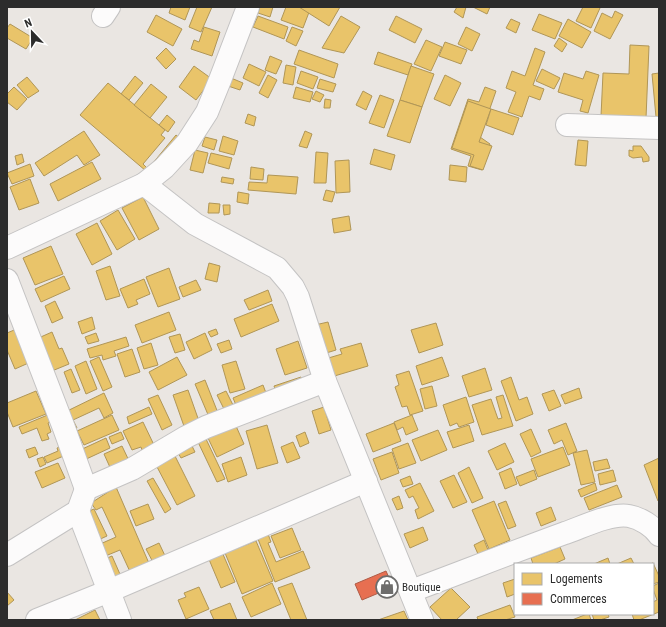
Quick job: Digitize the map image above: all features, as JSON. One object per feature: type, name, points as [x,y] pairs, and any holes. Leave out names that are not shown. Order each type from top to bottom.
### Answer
[{"type":"street","points":[[7,248],[144,184],[164,168],[188,143],[206,112],[248,7]]},
{"type":"street","points":[[567,125],[659,128]]},
{"type":"street","points":[[144,184],[195,224],[277,268],[293,287],[298,297],[325,381],[422,620]]},
{"type":"street","points":[[7,280],[86,489],[78,512],[7,555]]},
{"type":"street","points":[[86,489],[132,470],[186,437],[206,427],[325,381]]},
{"type":"street","points":[[37,620],[109,591],[366,481]]},
{"type":"street","points":[[78,512],[120,620]]},
{"type":"street","points":[[411,592],[508,554],[608,518],[628,516],[638,519],[647,524],[659,535]]},
{"type":"building: Logements","points":[[171,7],[190,7],[185,20],[169,13]]},
{"type":"building: Logements","points":[[197,7],[212,7],[201,32],[189,27]]},
{"type":"building: Logements","points":[[260,7],[273,7],[270,17],[258,13]]},
{"type":"building: Logements","points":[[286,7],[311,7],[303,28],[281,20]]},
{"type":"building: Logements","points":[[299,7],[340,7],[329,26]]},
{"type":"building: Logements","points":[[457,7],[466,7],[463,18],[454,12]]},
{"type":"building: Logements","points":[[473,7],[490,7],[487,14]]},
{"type":"building: Logements","points":[[583,7],[600,8],[591,28],[576,21]]},
{"type":"building: Logements","points":[[615,11],[623,15],[610,39],[594,31],[602,13],[612,18]]},
{"type":"building: Logements","points":[[539,14],[562,23],[555,39],[532,30]]},
{"type":"building: Logements","points":[[156,15],[182,29],[173,46],[147,32]]},
{"type":"building: Logements","points":[[258,16],[288,27],[284,39],[253,27]]},
{"type":"building: Logements","points":[[341,16],[360,27],[344,53],[322,48]]},
{"type":"building: Logements","points":[[396,16],[422,29],[415,43],[389,30]]},
{"type":"building: Logements","points":[[511,19],[520,23],[516,33],[506,28]]},
{"type":"building: Logements","points":[[568,19],[591,32],[582,48],[559,36]]},
{"type":"building: Logements","points":[[10,24],[33,38],[26,49],[7,38],[7,28]]},
{"type":"building: Logements","points":[[204,27],[220,32],[212,56],[191,49],[194,40],[199,42]]},
{"type":"building: Logements","points":[[292,27],[303,31],[296,46],[286,41]]},
{"type":"building: Logements","points":[[466,27],[480,34],[472,51],[458,44]]},
{"type":"building: Logements","points":[[559,38],[567,44],[562,52],[554,46]]},
{"type":"building: Logements","points":[[426,40],[442,47],[431,71],[414,64]]},
{"type":"building: Logements","points":[[445,42],[467,50],[461,64],[439,56]]},
{"type":"building: Logements","points":[[630,45],[649,46],[646,118],[601,116],[603,73],[629,74]]},
{"type":"building: Logements","points":[[166,48],[176,59],[166,69],[156,58]]},
{"type":"building: Logements","points":[[535,48],[545,52],[533,85],[544,89],[540,100],[529,96],[522,117],[508,112],[516,92],[506,88],[512,71],[525,76]]},
{"type":"building: Logements","points":[[299,50],[338,64],[334,78],[294,64]]},
{"type":"building: Logements","points":[[378,52],[412,64],[408,75],[374,64]]},
{"type":"building: Logements","points":[[270,56],[282,61],[276,74],[265,70]]},
{"type":"building: Logements","points":[[249,64],[266,72],[259,86],[243,78]]},
{"type":"building: Logements","points":[[286,65],[296,67],[293,85],[283,83]]},
{"type":"building: Logements","points":[[194,66],[212,79],[196,100],[179,87]]},
{"type":"building: Logements","points":[[411,66],[434,74],[422,107],[400,100]]},
{"type":"building: Logements","points":[[542,69],[560,78],[554,89],[536,81]]},
{"type":"building: Logements","points":[[301,71],[318,77],[313,89],[297,83]]},
{"type":"building: Logements","points":[[586,71],[599,75],[588,113],[580,111],[583,100],[558,92],[564,73],[583,79]]},
{"type":"building: Logements","points":[[659,73],[659,116],[656,117],[652,74]]},
{"type":"building: Logements","points":[[268,75],[277,80],[268,98],[259,93]]},
{"type":"building: Logements","points":[[445,75],[461,83],[450,106],[434,99]]},
{"type":"building: Logements","points":[[135,76],[143,83],[129,100],[121,94]]},
{"type":"building: Logements","points":[[27,77],[39,91],[28,98],[17,85]]},
{"type":"building: Logements","points":[[231,78],[243,83],[240,90],[228,86]]},
{"type":"building: Logements","points":[[320,79],[336,84],[333,92],[317,88]]},
{"type":"building: Logements","points":[[108,83],[165,130],[161,135],[165,138],[143,164],[148,169],[146,171],[80,115]]},
{"type":"building: Logements","points":[[151,84],[167,97],[150,118],[134,105]]},
{"type":"building: Logements","points":[[14,87],[27,99],[17,110],[7,102],[7,94]]},
{"type":"building: Logements","points":[[296,87],[313,92],[310,102],[293,98]]},
{"type":"building: Logements","points":[[485,87],[496,91],[480,137],[490,144],[482,170],[468,166],[471,156],[451,149],[468,99],[479,102]]},
{"type":"building: Logements","points":[[316,91],[324,95],[320,102],[312,99]]},
{"type":"building: Logements","points":[[363,91],[372,96],[366,110],[356,105]]},
{"type":"building: Logements","points":[[380,95],[394,100],[384,128],[369,123]]},
{"type":"building: Logements","points":[[325,99],[331,100],[330,108],[324,108]]},
{"type":"building: Logements","points":[[400,100],[422,107],[410,143],[387,136]]},
{"type":"building: Logements","points":[[468,101],[491,109],[479,142],[492,146],[483,170],[470,166],[474,155],[452,148]]},
{"type":"building: Logements","points":[[491,109],[519,118],[513,135],[486,125]]},
{"type":"building: Logements","points":[[248,114],[256,117],[254,126],[245,123]]},
{"type":"building: Logements","points":[[167,115],[175,122],[168,132],[159,125]]},
{"type":"building: Logements","points":[[84,131],[100,155],[84,165],[77,155],[44,176],[35,163]]},
{"type":"building: Logements","points":[[305,131],[312,134],[307,148],[299,146]]},
{"type":"building: Logements","points":[[176,135],[181,139],[148,169]]},
{"type":"building: Logements","points":[[223,136],[238,141],[234,155],[219,151]]},
{"type":"building: Logements","points":[[205,137],[217,140],[214,150],[202,146]]},
{"type":"building: Logements","points":[[578,140],[588,141],[586,166],[575,165]]},
{"type":"building: Logements","points":[[633,146],[641,146],[649,157],[649,161],[643,162],[642,157],[633,158],[629,156],[629,150],[633,151]]},
{"type":"building: Logements","points":[[374,149],[395,155],[391,170],[370,164]]},
{"type":"building: Logements","points":[[195,150],[208,153],[203,173],[190,170]]},
{"type":"building: Logements","points":[[316,152],[328,153],[326,183],[314,183]]},
{"type":"building: Logements","points":[[211,153],[232,158],[229,169],[208,163]]},
{"type":"building: Logements","points":[[22,154],[24,162],[17,165],[15,156]]},
{"type":"building: Logements","points":[[349,160],[350,192],[336,193],[335,161]]},
{"type":"building: Logements","points":[[92,162],[101,179],[58,201],[50,184]]},
{"type":"building: Logements","points":[[30,164],[34,176],[12,184],[7,173]]},
{"type":"building: Logements","points":[[450,165],[467,167],[466,182],[449,180]]},
{"type":"building: Logements","points":[[251,167],[264,169],[263,180],[250,179]]},
{"type":"building: Logements","points":[[268,175],[298,177],[296,194],[248,190],[249,182],[267,183]]},
{"type":"building: Logements","points":[[222,177],[234,179],[233,184],[221,182]]},
{"type":"building: Logements","points":[[30,179],[39,203],[19,210],[10,187]]},
{"type":"building: Logements","points":[[326,190],[335,192],[332,202],[323,200]]},
{"type":"building: Logements","points":[[238,192],[249,194],[248,204],[237,202]]},
{"type":"building: Logements","points":[[143,197],[159,229],[139,240],[122,208]]},
{"type":"building: Logements","points":[[209,203],[220,204],[219,213],[208,213]]},
{"type":"building: Logements","points":[[223,205],[230,205],[230,214],[224,215]]},
{"type":"building: Logements","points":[[118,210],[135,239],[117,250],[100,221]]},
{"type":"building: Logements","points":[[349,216],[351,230],[334,233],[332,219]]},
{"type":"building: Logements","points":[[97,223],[112,254],[92,265],[76,234]]},
{"type":"building: Logements","points":[[51,246],[63,274],[35,285],[23,258]]},
{"type":"building: Logements","points":[[209,263],[220,266],[217,282],[205,279]]},
{"type":"building: Logements","points":[[110,266],[120,296],[106,300],[96,271]]},
{"type":"building: Logements","points":[[169,268],[180,299],[158,307],[146,277]]},
{"type":"building: Logements","points":[[64,276],[70,289],[41,302],[35,289]]},
{"type":"building: Logements","points":[[144,279],[150,294],[136,300],[138,304],[128,308],[120,289]]},
{"type":"building: Logements","points":[[196,280],[201,290],[183,297],[179,287]]},
{"type":"building: Logements","points":[[268,290],[272,301],[249,310],[244,300]]},
{"type":"building: Logements","points":[[55,301],[63,318],[52,323],[45,306]]},
{"type":"building: Logements","points":[[272,304],[279,321],[241,337],[234,319]]},
{"type":"building: Logements","points":[[169,312],[176,330],[142,343],[135,325]]},
{"type":"building: Logements","points":[[92,317],[95,329],[82,334],[78,322]]},
{"type":"building: Logements","points":[[328,322],[336,350],[323,354],[315,325]]},
{"type":"building: Logements","points":[[436,323],[443,345],[419,353],[411,330]]},
{"type":"building: Logements","points":[[19,328],[33,361],[15,369],[7,350],[7,333]]},
{"type":"building: Logements","points":[[216,329],[218,334],[211,337],[208,332]]},
{"type":"building: Logements","points":[[52,332],[59,349],[62,348],[69,364],[47,373],[34,340]]},
{"type":"building: Logements","points":[[96,333],[99,341],[88,344],[85,337]]},
{"type":"building: Logements","points":[[205,333],[212,350],[194,359],[186,342]]},
{"type":"building: Logements","points":[[180,334],[185,350],[175,353],[169,337]]},
{"type":"building: Logements","points":[[126,337],[129,346],[114,351],[116,356],[103,360],[102,355],[90,358],[87,349]]},
{"type":"building: Logements","points":[[229,340],[232,349],[221,353],[217,344]]},
{"type":"building: Logements","points":[[298,341],[307,368],[285,375],[276,349]]},
{"type":"building: Logements","points":[[151,343],[158,365],[144,369],[137,348]]},
{"type":"building: Logements","points":[[361,343],[368,366],[331,377],[325,359],[342,354],[340,349]]},
{"type":"building: Logements","points":[[132,349],[140,372],[125,377],[117,354]]},
{"type":"building: Logements","points":[[99,357],[112,387],[103,391],[90,361]]},
{"type":"building: Logements","points":[[177,357],[187,375],[158,390],[149,372]]},
{"type":"building: Logements","points":[[442,357],[449,376],[422,385],[416,366]]},
{"type":"building: Logements","points":[[86,361],[97,389],[86,394],[75,366]]},
{"type":"building: Logements","points":[[236,361],[245,389],[230,393],[222,365]]},
{"type":"building: Logements","points":[[485,368],[492,390],[469,397],[462,376]]},
{"type":"building: Logements","points":[[71,369],[80,390],[72,393],[64,372]]},
{"type":"building: Logements","points":[[409,371],[423,411],[410,415],[407,406],[402,407],[395,387],[399,385],[396,375]]},
{"type":"building: Logements","points":[[301,377],[304,385],[277,395],[274,386]]},
{"type":"building: Logements","points":[[511,377],[519,400],[527,397],[533,414],[516,421],[501,381]]},
{"type":"building: Logements","points":[[205,380],[218,413],[209,417],[195,384]]},
{"type":"building: Logements","points":[[263,385],[266,393],[239,412],[233,398]]},
{"type":"building: Logements","points":[[432,386],[437,406],[425,409],[420,389]]},
{"type":"building: Logements","points":[[579,388],[582,398],[565,404],[561,395]]},
{"type":"building: Logements","points":[[188,390],[200,424],[185,429],[173,395]]},
{"type":"building: Logements","points":[[554,390],[561,406],[549,411],[542,394]]},
{"type":"building: Logements","points":[[36,391],[46,414],[13,427],[7,412],[7,403]]},
{"type":"building: Logements","points":[[226,391],[235,409],[226,413],[217,395]]},
{"type":"building: Logements","points":[[104,393],[113,413],[104,418],[99,408],[73,420],[77,428],[69,432],[61,414]]},
{"type":"building: Logements","points":[[158,395],[172,425],[162,430],[148,399]]},
{"type":"building: Logements","points":[[503,395],[513,426],[482,435],[472,405],[491,399],[498,419],[502,418],[496,397]]},
{"type":"building: Logements","points":[[466,397],[474,422],[459,427],[457,423],[450,426],[443,405]]},
{"type":"building: Logements","points":[[149,407],[152,414],[129,424],[127,417]]},
{"type":"building: Logements","points":[[324,407],[331,430],[319,434],[312,411]]},
{"type":"building: Logements","points":[[50,414],[53,421],[48,423],[51,432],[47,434],[49,439],[42,441],[37,428],[22,434],[19,427]]},
{"type":"building: Logements","points":[[112,415],[119,430],[84,445],[77,431]]},
{"type":"building: Logements","points":[[412,415],[418,430],[406,435],[403,427],[397,430],[394,422]]},
{"type":"building: Logements","points":[[143,422],[154,445],[142,450],[141,447],[132,450],[123,431]]},
{"type":"building: Logements","points":[[394,423],[401,441],[373,452],[366,434]]},
{"type":"building: Logements","points":[[566,423],[577,451],[568,455],[562,440],[554,444],[548,430]]},
{"type":"building: Logements","points":[[267,425],[278,463],[257,469],[246,431]]},
{"type":"building: Logements","points":[[469,425],[474,441],[453,448],[447,432]]},
{"type":"building: Logements","points":[[236,426],[244,444],[217,457],[208,438]]},
{"type":"building: Logements","points":[[531,429],[541,452],[531,457],[520,434]]},
{"type":"building: Logements","points":[[438,430],[447,450],[421,461],[412,440]]},
{"type":"building: Logements","points":[[121,432],[124,439],[112,444],[109,437]]},
{"type":"building: Logements","points":[[305,432],[309,443],[300,447],[296,436]]},
{"type":"building: Logements","points":[[106,438],[110,448],[82,461],[78,451]]},
{"type":"building: Logements","points":[[206,439],[225,479],[217,482],[198,442]]},
{"type":"building: Logements","points":[[293,442],[300,458],[287,463],[281,447]]},
{"type":"building: Logements","points":[[408,443],[416,463],[399,469],[392,449]]},
{"type":"building: Logements","points":[[505,443],[514,462],[497,470],[488,451]]},
{"type":"building: Logements","points":[[191,444],[195,452],[181,458],[177,451]]},
{"type":"building: Logements","points":[[63,446],[66,455],[47,463],[44,457],[58,451],[57,448]]},
{"type":"building: Logements","points":[[122,446],[131,465],[113,474],[104,454]]},
{"type":"building: Logements","points":[[35,447],[38,454],[29,458],[26,450]]},
{"type":"building: Logements","points":[[563,447],[570,465],[538,477],[531,459]]},
{"type":"building: Logements","points":[[587,450],[595,482],[581,485],[573,453]]},
{"type":"building: Logements","points":[[392,452],[399,473],[381,480],[373,459]]},
{"type":"building: Logements","points":[[175,456],[195,496],[177,505],[156,465]]},
{"type":"building: Logements","points":[[43,457],[46,464],[40,467],[37,459]]},
{"type":"building: Logements","points":[[241,457],[247,475],[228,482],[222,464]]},
{"type":"building: Logements","points":[[659,458],[659,500],[658,501],[644,465]]},
{"type":"building: Logements","points":[[607,459],[610,468],[595,471],[593,462]]},
{"type":"building: Logements","points":[[58,463],[65,478],[42,488],[35,472]]},
{"type":"building: Logements","points":[[469,467],[483,498],[472,503],[458,473]]},
{"type":"building: Logements","points":[[511,468],[517,484],[505,489],[499,473]]},
{"type":"building: Logements","points":[[534,470],[537,479],[520,486],[516,477]]},
{"type":"building: Logements","points":[[613,470],[616,481],[600,485],[598,474]]},
{"type":"building: Logements","points":[[454,475],[467,502],[453,508],[440,481]]},
{"type":"building: Logements","points":[[410,476],[413,484],[403,487],[400,480]]},
{"type":"building: Logements","points":[[153,478],[171,509],[165,513],[147,481]]},
{"type":"building: Logements","points":[[420,483],[434,511],[418,519],[415,510],[419,508],[413,496],[409,498],[405,490]]},
{"type":"building: Logements","points":[[595,483],[597,490],[581,497],[578,490]]},
{"type":"building: Logements","points":[[617,485],[622,497],[589,510],[584,498]]},
{"type":"building: Logements","points":[[116,487],[151,568],[132,576],[120,550],[103,557],[98,545],[116,537],[102,507],[96,510],[91,503]]},
{"type":"building: Logements","points":[[399,496],[403,508],[397,510],[392,499]]},
{"type":"building: Logements","points":[[494,501],[510,540],[489,549],[472,510]]},
{"type":"building: Logements","points":[[506,501],[516,526],[508,529],[498,504]]},
{"type":"building: Logements","points":[[148,504],[154,519],[136,526],[130,511]]},
{"type":"building: Logements","points":[[551,507],[556,520],[541,526],[536,513]]},
{"type":"building: Logements","points":[[94,509],[107,536],[96,541],[84,513]]},
{"type":"building: Logements","points":[[423,527],[428,540],[410,548],[404,534]]},
{"type":"building: Logements","points":[[292,528],[301,550],[280,558],[271,536]]},
{"type":"building: Logements","points":[[268,534],[271,542],[268,543],[276,562],[303,551],[310,568],[275,582],[258,539]]},
{"type":"building: Logements","points":[[484,540],[488,550],[478,554],[474,545]]},
{"type":"building: Logements","points":[[256,541],[273,581],[242,594],[225,553]]},
{"type":"building: Logements","points":[[159,543],[167,560],[155,566],[146,549]]},
{"type":"building: Logements","points":[[560,547],[565,559],[556,563],[533,563],[531,558]]},
{"type":"building: Logements","points":[[222,552],[235,582],[221,588],[208,557]]},
{"type":"building: Logements","points":[[112,556],[123,581],[117,584],[105,559]]},
{"type":"building: Logements","points":[[608,558],[610,563],[596,563]]},
{"type":"building: Logements","points":[[631,558],[634,563],[619,563]]},
{"type":"building: Logements","points":[[654,565],[659,576],[659,582],[654,584]]},
{"type":"building: Logements","points":[[514,579],[514,594],[507,597],[503,583]]},
{"type":"building: Logements","points":[[272,583],[281,604],[251,617],[242,597]]},
{"type":"building: Logements","points":[[292,583],[307,620],[291,620],[278,588]]},
{"type":"building: Logements","points":[[659,583],[659,612],[654,614],[654,602],[657,600],[654,592],[654,586]]},
{"type":"building: Logements","points":[[199,587],[209,609],[186,619],[178,600],[186,597],[184,593]]},
{"type":"building: Logements","points":[[451,588],[470,607],[456,620],[442,620],[430,607]]},
{"type":"building: Logements","points":[[7,592],[14,600],[7,606]]},
{"type":"building: Logements","points":[[230,603],[237,620],[214,620],[210,611]]},
{"type":"building: Logements","points":[[510,605],[515,617],[505,620],[478,620],[477,617]]},
{"type":"building: Logements","points":[[95,610],[100,620],[75,620]]},
{"type":"building: Logements","points":[[404,611],[408,620],[378,620]]},
{"type":"building: Logements","points":[[584,615],[589,615],[591,620],[572,620]]},
{"type":"building: Logements","points":[[592,615],[608,615],[609,617],[600,620],[594,620]]},
{"type":"building: Logements","points":[[632,615],[652,615],[639,620],[634,620]]},
{"type":"building: Commerces","points":[[386,571],[393,587],[362,600],[355,584]]},
{"type":"place","name":"Boutique","points":[[387,587]]}]
